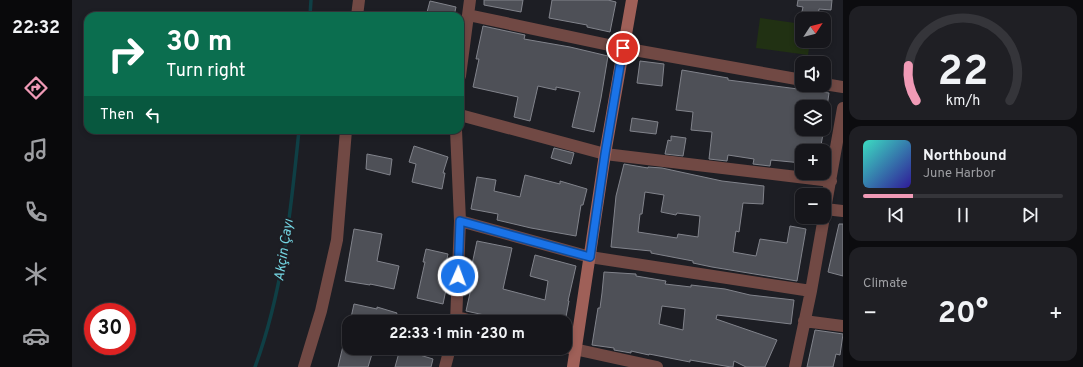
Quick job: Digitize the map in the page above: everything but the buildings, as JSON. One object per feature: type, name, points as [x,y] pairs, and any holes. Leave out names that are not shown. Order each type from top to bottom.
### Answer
[{"type":"main road","points":[[572,339],[590,257],[605,154],[632,0]]},
{"type":"main road","points":[[571,355],[573,367]]},
{"type":"street","points":[[358,12],[359,0]]},
{"type":"street","points":[[464,46],[470,0]]},
{"type":"street","points":[[468,15],[623,48],[795,79]]},
{"type":"street","points":[[831,85],[843,87]]},
{"type":"street","points":[[830,188],[843,108]]},
{"type":"street","points":[[464,116],[605,154],[831,181]]},
{"type":"street","points":[[304,367],[322,311],[337,240],[346,134]]},
{"type":"street","points":[[456,134],[460,221],[456,315]]},
{"type":"street","points":[[831,213],[843,211]]},
{"type":"street","points":[[460,221],[590,257],[811,291]]},
{"type":"street","points":[[794,367],[811,291],[822,224]]},
{"type":"street","points":[[804,321],[843,326]]},
{"type":"street","points":[[572,348],[657,367]]},
{"type":"street","points":[[445,367],[448,355]]},
{"type":"green space","points":[[760,18],[795,23],[795,48],[809,48],[808,55],[756,48]]},
{"type":"waterway","name":"Akçin Çayı","points":[[310,12],[311,0]]},
{"type":"waterway","name":"Akçin Çayı","points":[[255,367],[265,338],[279,280],[289,220],[299,134]]},
{"type":"route","points":[[458,276],[460,221],[590,257],[605,154],[623,48]]}]
